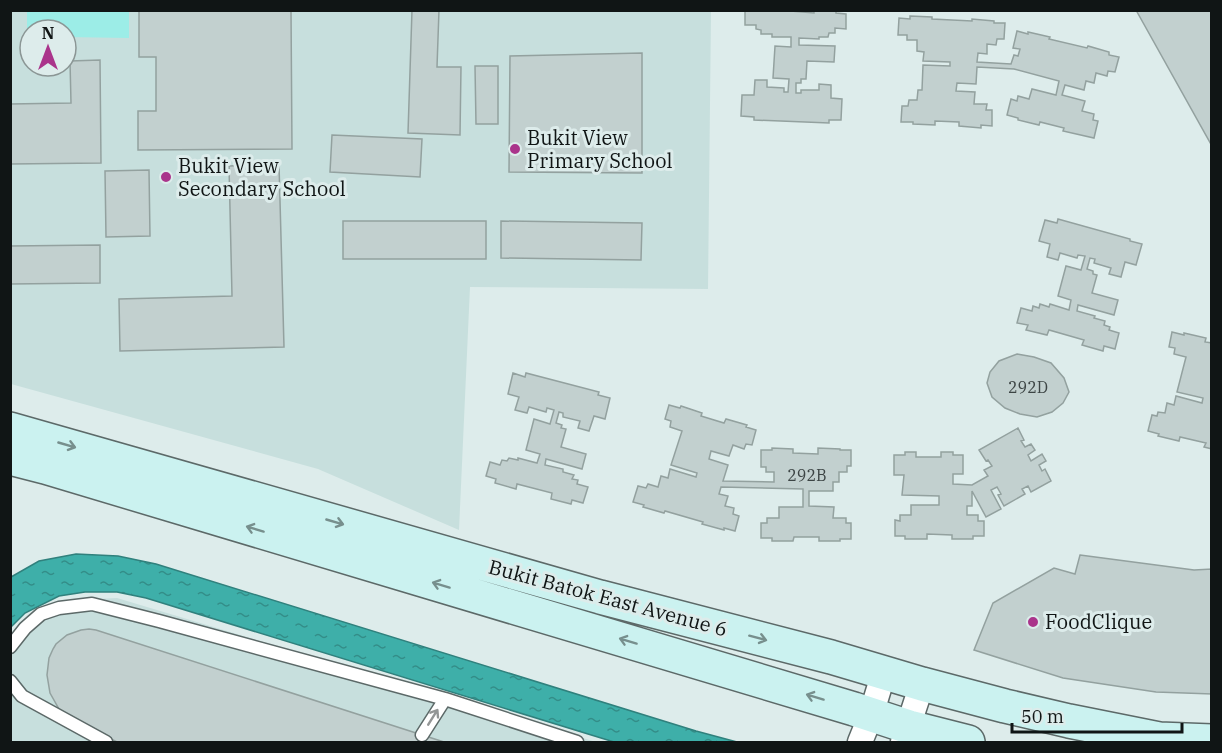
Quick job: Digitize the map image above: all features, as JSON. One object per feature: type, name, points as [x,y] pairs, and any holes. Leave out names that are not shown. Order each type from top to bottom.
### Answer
[{"type":"main road","name":"Bukit Batok East Avenue 6","points":[[10,429],[600,597],[922,684],[1069,721],[1148,737],[1212,741]]},
{"type":"main road","name":"Bukit Batok East Avenue 6","points":[[10,458],[45,466],[865,729],[968,742]]},
{"type":"street","points":[[865,729],[884,672]]},
{"type":"street","points":[[906,735],[922,684]]},
{"type":"lane","points":[[10,647],[41,614],[59,608],[92,604],[445,699],[576,742]]},
{"type":"lane","points":[[10,681],[22,696],[106,742]]},
{"type":"lane","points":[[422,735],[445,699]]},
{"type":"shaded area","points":[[10,11],[711,11],[708,289],[470,287],[459,530],[318,469],[11,384]]},
{"type":"shaded area","points":[[27,11],[129,11],[129,38],[78,37],[78,18],[27,18]]},
{"type":"shaded area","points":[[117,598],[596,742],[11,742],[11,645],[40,615],[75,600]]},
{"type":"water","points":[[76,554],[118,556],[156,564],[737,742],[614,742],[146,598],[117,592],[85,592],[59,596],[25,613],[11,627],[11,577],[39,561]]},
{"type":"building","points":[[139,10],[291,10],[292,149],[138,150],[138,111],[156,111],[156,57],[139,57]]},
{"type":"building","points":[[412,10],[439,10],[437,67],[461,67],[460,135],[408,133]]},
{"type":"building","points":[[745,10],[814,13],[814,10],[836,10],[836,13],[846,14],[846,29],[835,28],[835,33],[829,33],[828,37],[819,37],[819,39],[799,38],[799,45],[835,46],[834,62],[807,61],[806,79],[801,79],[801,83],[796,83],[796,93],[801,93],[801,90],[819,90],[819,84],[831,85],[831,98],[842,99],[841,120],[829,120],[829,123],[754,120],[754,117],[741,116],[742,95],[754,95],[755,80],[767,80],[767,87],[784,88],[784,92],[788,92],[789,79],[773,78],[775,46],[791,47],[791,37],[772,37],[772,34],[761,34],[761,30],[756,29],[756,25],[745,25]]},
{"type":"building","points":[[1136,10],[1212,10],[1212,146]]},
{"type":"building","points":[[910,16],[1005,23],[1004,39],[997,39],[996,45],[987,44],[987,54],[978,53],[977,62],[1011,64],[1014,55],[1018,56],[1020,49],[1013,48],[1017,31],[1050,37],[1049,39],[1087,48],[1088,46],[1119,57],[1115,72],[1108,71],[1107,76],[1096,73],[1094,83],[1086,81],[1084,90],[1065,85],[1062,95],[1085,101],[1082,111],[1094,114],[1093,120],[1098,121],[1094,138],[1063,131],[1064,128],[1040,122],[1039,125],[1018,120],[1018,118],[1007,115],[1011,99],[1017,101],[1018,96],[1029,99],[1032,89],[1056,95],[1059,81],[1014,69],[977,67],[976,84],[957,83],[956,91],[975,92],[974,104],[987,104],[986,110],[992,110],[992,126],[981,125],[981,128],[959,126],[959,122],[935,121],[935,125],[901,122],[902,106],[908,106],[909,100],[917,100],[918,90],[922,90],[923,65],[950,66],[950,62],[923,61],[924,52],[917,51],[917,40],[907,40],[907,35],[898,35],[899,18],[910,19]]},
{"type":"building","points":[[642,53],[642,173],[509,172],[510,56]]},
{"type":"building","points":[[100,60],[101,163],[10,164],[10,104],[71,103],[70,78],[78,78],[78,61]]},
{"type":"building","points":[[475,66],[498,66],[498,124],[476,124]]},
{"type":"building","points":[[332,135],[422,139],[420,177],[330,172]]},
{"type":"building","points":[[279,164],[284,347],[120,351],[119,299],[232,296],[229,166]]},
{"type":"building","points":[[149,170],[150,236],[106,237],[105,171]]},
{"type":"building","points":[[1058,219],[1142,244],[1136,265],[1125,262],[1121,277],[1109,274],[1111,268],[1094,263],[1095,259],[1090,258],[1087,269],[1097,275],[1092,293],[1118,300],[1114,315],[1078,305],[1077,311],[1105,321],[1104,325],[1110,327],[1109,330],[1119,333],[1115,349],[1104,346],[1103,351],[1082,345],[1084,340],[1049,330],[1047,335],[1026,330],[1028,325],[1017,323],[1021,308],[1032,311],[1033,306],[1039,308],[1040,304],[1049,307],[1050,304],[1069,310],[1071,300],[1058,296],[1066,266],[1081,270],[1085,256],[1078,255],[1077,258],[1060,253],[1058,260],[1047,257],[1050,244],[1039,241],[1045,220],[1057,223]]},
{"type":"building","points":[[343,221],[486,221],[486,259],[343,259]]},
{"type":"building","points":[[501,221],[642,223],[641,260],[501,258]]},
{"type":"building","points":[[100,245],[100,283],[10,284],[10,246]]},
{"type":"building","points":[[1172,332],[1206,338],[1205,342],[1212,343],[1212,449],[1204,447],[1206,443],[1180,437],[1179,441],[1148,431],[1152,415],[1157,416],[1158,412],[1165,413],[1167,403],[1174,405],[1176,396],[1202,403],[1203,398],[1177,392],[1186,357],[1174,354],[1175,348],[1169,347]]},
{"type":"building","points":[[1017,354],[1051,363],[1064,378],[1069,392],[1063,403],[1052,412],[1037,417],[1020,414],[1005,408],[992,397],[987,383],[990,372],[999,361]]},
{"type":"building","points":[[513,373],[525,377],[526,373],[599,392],[598,395],[610,398],[605,419],[594,416],[589,431],[578,428],[580,421],[563,417],[563,413],[559,412],[556,423],[566,429],[561,447],[586,454],[582,469],[546,459],[545,465],[563,469],[563,472],[574,475],[572,479],[578,480],[577,484],[588,487],[583,503],[572,500],[571,504],[551,499],[552,493],[517,484],[516,489],[495,483],[496,479],[486,476],[490,462],[500,465],[502,460],[507,461],[509,458],[518,460],[518,458],[537,463],[540,454],[526,450],[534,419],[550,424],[554,410],[547,408],[546,412],[529,407],[527,413],[515,410],[519,397],[508,394]]},
{"type":"building","points":[[669,405],[680,408],[681,406],[702,413],[701,416],[724,423],[726,419],[756,430],[752,445],[746,444],[744,449],[733,445],[729,456],[711,451],[709,459],[728,465],[723,481],[774,482],[774,472],[766,472],[766,467],[761,467],[761,450],[793,449],[793,453],[818,454],[818,448],[851,450],[851,466],[847,466],[847,472],[839,472],[839,482],[833,482],[833,491],[809,491],[809,506],[834,507],[833,518],[846,518],[846,523],[851,523],[851,539],[819,541],[819,537],[794,537],[793,541],[772,541],[772,538],[761,538],[761,523],[767,523],[767,518],[779,518],[779,507],[803,507],[803,489],[721,487],[719,494],[728,496],[725,506],[734,508],[733,514],[739,516],[735,531],[702,524],[703,522],[643,507],[644,505],[633,502],[638,486],[646,488],[648,484],[658,487],[661,476],[668,478],[670,469],[696,477],[697,473],[671,465],[682,431],[670,427],[671,421],[665,419]]},
{"type":"building","points":[[1018,428],[1025,447],[1031,444],[1035,450],[1028,455],[1031,461],[1042,454],[1046,461],[1039,465],[1042,471],[1045,469],[1051,481],[1031,492],[1028,486],[1022,489],[1025,494],[1004,506],[998,495],[1001,494],[997,487],[991,490],[1001,509],[986,517],[972,491],[972,506],[967,506],[967,515],[978,515],[978,521],[984,521],[984,536],[973,536],[973,539],[952,539],[952,535],[927,534],[927,539],[905,539],[905,536],[895,536],[895,520],[900,521],[900,515],[911,515],[911,505],[939,505],[939,496],[902,495],[904,475],[894,475],[894,455],[916,452],[916,457],[941,457],[941,452],[953,452],[953,455],[963,455],[963,474],[953,474],[953,484],[972,485],[988,476],[984,470],[992,466],[979,450]]},
{"type":"building","points":[[1080,555],[1194,570],[1212,569],[1212,694],[1156,692],[1063,678],[974,650],[993,603],[1054,568],[1075,574]]},
{"type":"building","points":[[89,629],[444,742],[117,742],[66,716],[50,693],[47,675],[49,658],[56,644],[67,635]]},
{"type":"place","name":"Bukit View Primary School","points":[[515,149]]},
{"type":"place","name":"Bukit View Secondary School","points":[[166,177]]},
{"type":"place","name":"FoodClique","points":[[1033,622]]}]
